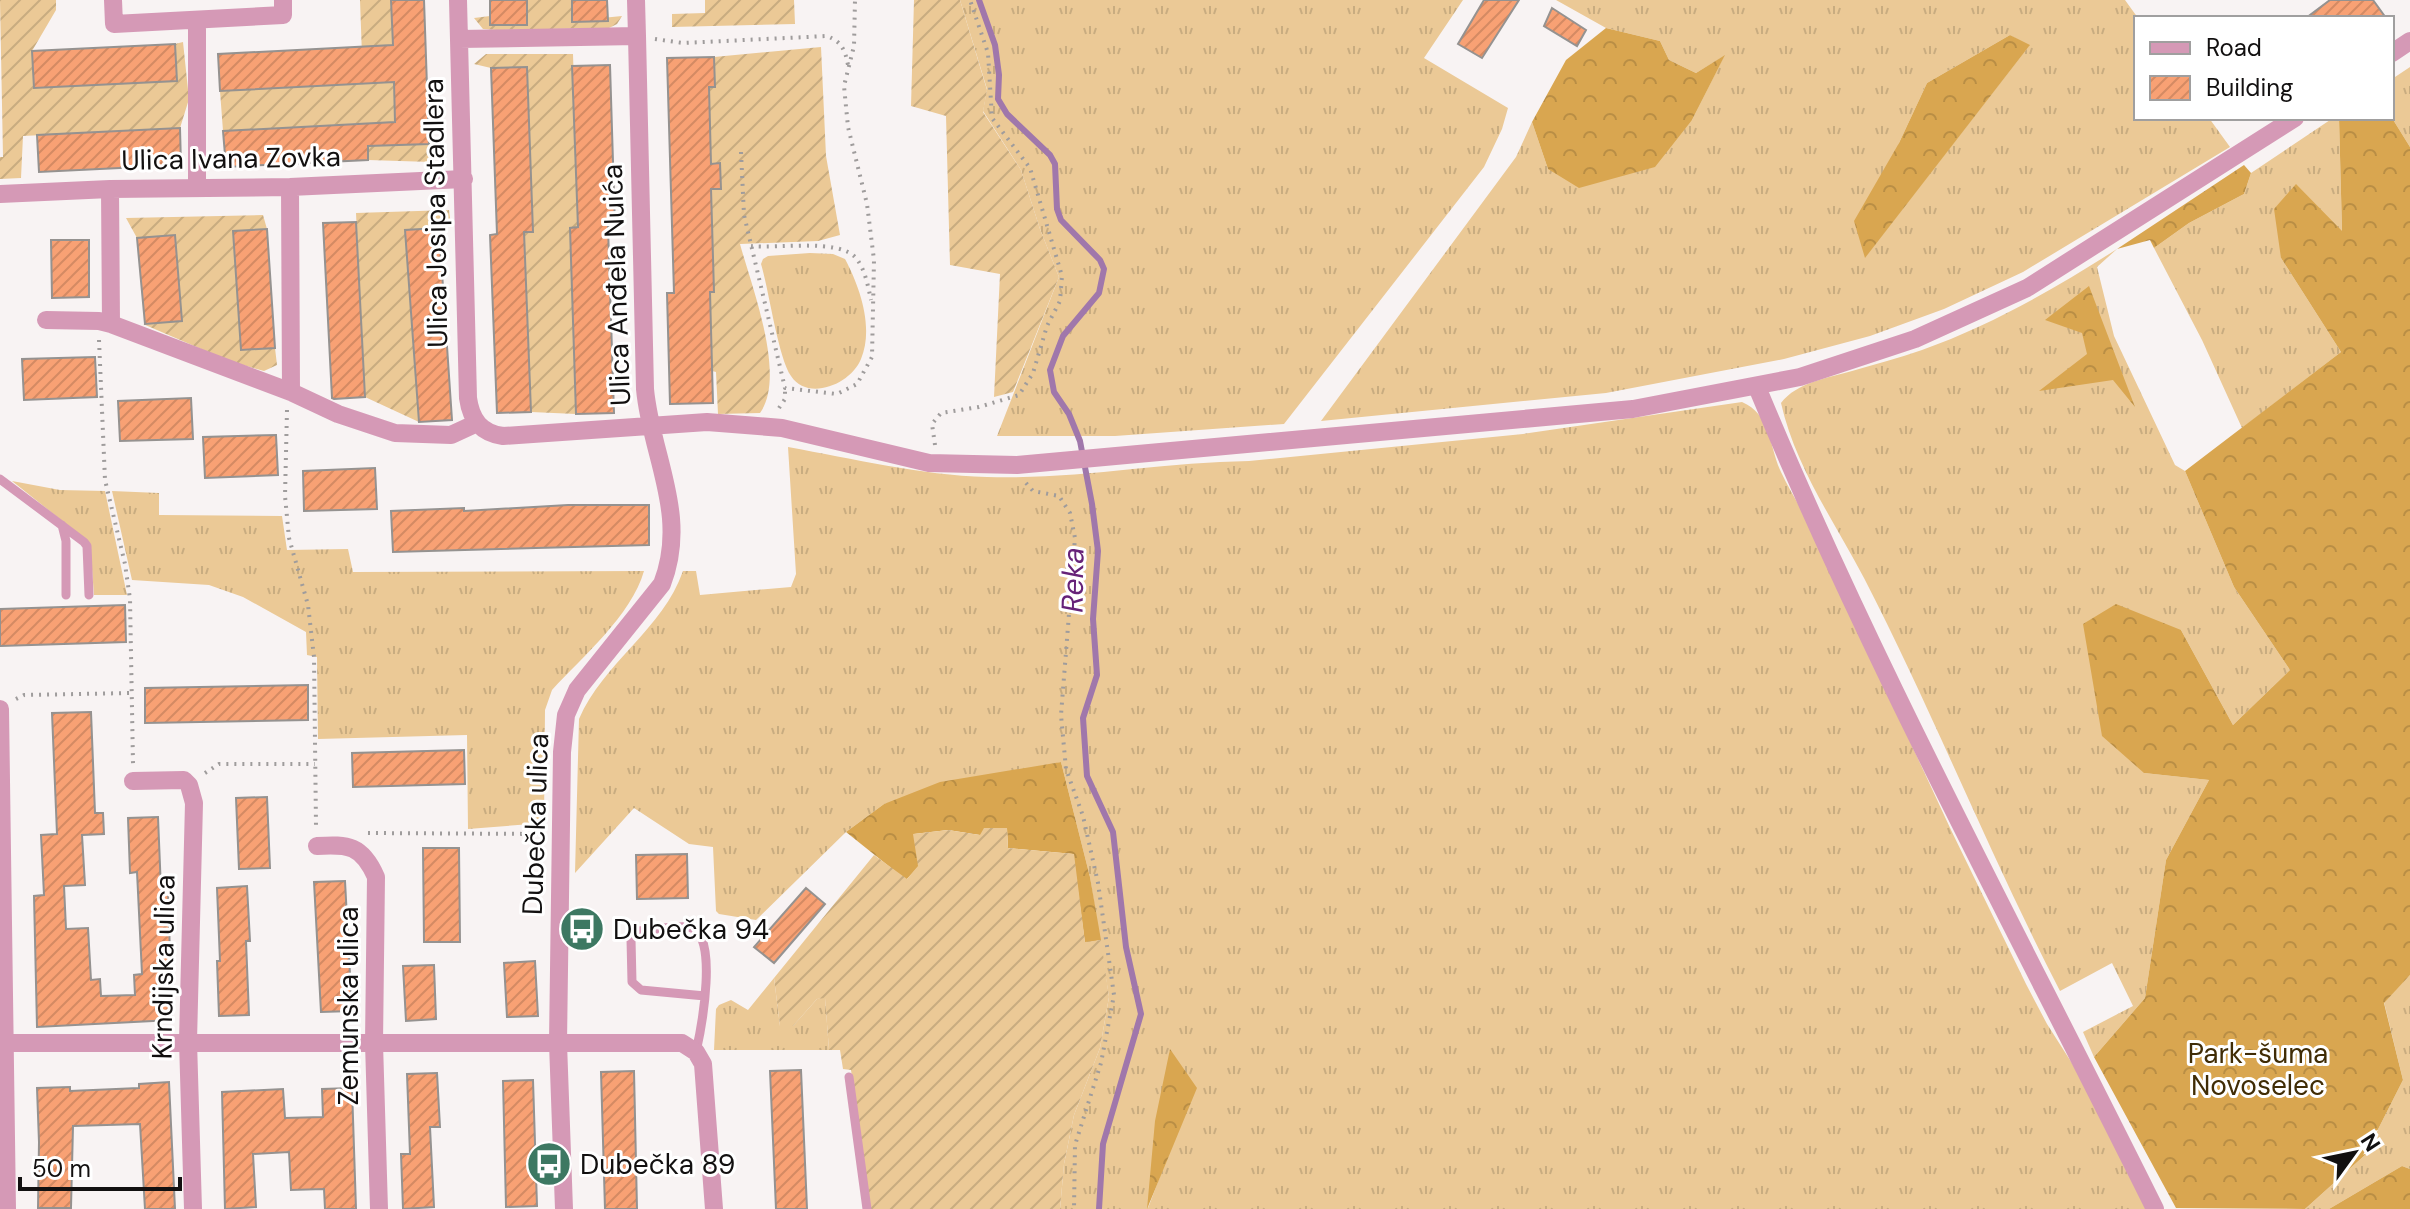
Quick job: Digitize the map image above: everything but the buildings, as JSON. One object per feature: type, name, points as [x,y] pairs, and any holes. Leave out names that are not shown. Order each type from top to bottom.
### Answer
[{"type":"street","points":[[113,0],[114,24],[283,15],[283,0]]},
{"type":"street","name":"Ulica Josipa Stadlera","points":[[458,0],[468,398],[470,412],[477,423]]},
{"type":"street","name":"Ulica Anđela Nuića","points":[[477,423],[484,430],[503,436],[650,428],[645,389],[636,0]]},
{"type":"street","points":[[197,20],[197,188]]},
{"type":"street","points":[[459,39],[637,36]]},
{"type":"street","points":[[650,428],[707,422],[782,428],[938,463],[1017,465],[1633,409],[1757,387],[1800,377],[1915,339],[2027,288],[2292,120]]},
{"type":"street","name":"Ulica Ivana Zovka","points":[[0,194],[464,179]]},
{"type":"street","points":[[290,187],[291,392]]},
{"type":"street","points":[[105,323],[110,189]]},
{"type":"street","points":[[46,320],[105,323],[291,392],[338,414],[395,433],[451,435],[477,423]]},
{"type":"street","points":[[1757,387],[1805,504],[2043,989],[2155,1209]]},
{"type":"street","name":"Dubečka ulica","points":[[564,1209],[558,1043],[562,752],[566,715],[577,690],[652,599],[669,565],[672,543],[668,486],[650,428]]},
{"type":"street","points":[[0,709],[2,1043],[7,1209]]},
{"type":"street","points":[[133,781],[176,778],[189,785]]},
{"type":"street","name":"Krndijska ulica","points":[[189,785],[194,803],[188,1041],[193,1209]]},
{"type":"street","points":[[317,846],[344,845],[357,850],[369,862]]},
{"type":"street","name":"Zemunska ulica","points":[[369,862],[376,877],[374,1043],[379,1209]]},
{"type":"street","points":[[2,1043],[682,1043],[696,1052],[703,1064],[714,1209]]},
{"type":"lane","points":[[0,479],[87,546],[89,595]]},
{"type":"lane","points":[[62,525],[66,541],[66,595]]},
{"type":"lane","points":[[696,1052],[705,996],[705,943],[700,932],[690,927],[638,931],[631,939],[632,982],[641,990],[705,996]]},
{"type":"lane","points":[[849,1077],[867,1209]]},
{"type":"path","points":[[741,152],[744,215],[785,388],[837,394],[857,384],[872,357],[874,260],[867,204],[848,127],[844,86],[854,46],[855,0]]},
{"type":"path","points":[[938,463],[932,424],[941,413],[979,407],[1019,395],[1033,373],[1047,326],[1060,301],[1062,276],[1030,168],[992,118],[988,53],[970,0]]},
{"type":"path","points":[[637,36],[683,43],[827,36],[837,40],[844,49],[848,66]]},
{"type":"path","points":[[751,246],[827,245],[847,250],[858,260],[873,304]]},
{"type":"path","points":[[105,323],[105,480],[130,599],[133,781]]},
{"type":"path","points":[[291,392],[286,416],[285,496],[289,538],[308,605],[314,657],[317,846]]},
{"type":"path","points":[[1017,465],[1022,480],[1033,491],[1059,496],[1070,513],[1075,538],[1061,715],[1066,769],[1083,816],[1098,883],[1114,995],[1101,1063],[1075,1145],[1074,1209]]},
{"type":"path","points":[[0,709],[24,695],[133,693]]},
{"type":"path","points":[[189,785],[219,764],[315,764]]},
{"type":"path","points":[[369,862],[367,833],[561,834]]},
{"type":"green space","points":[[0,0],[56,0],[56,10],[32,51],[35,88],[177,81],[175,44],[183,42],[189,99],[180,128],[23,136],[21,178],[0,179],[0,157],[3,157]]},
{"type":"green space","points":[[360,0],[391,0],[396,144],[429,144],[436,156],[431,162],[368,160],[366,123],[223,131],[220,91],[363,84]]},
{"type":"green space","points":[[527,0],[572,0],[572,21],[622,16],[617,24],[609,28],[496,30],[483,29],[474,18],[490,16],[491,25],[527,25]]},
{"type":"green space","points":[[705,0],[794,0],[795,24],[672,27],[672,14],[705,13]]},
{"type":"green space","points":[[914,0],[960,0],[987,90],[983,112],[1021,170],[1059,277],[1013,392],[994,397],[1000,274],[950,265],[946,116],[911,106]]},
{"type":"green space","points":[[960,0],[1463,0],[1424,58],[1508,108],[1484,167],[1284,424],[1115,436],[997,436],[1059,277],[1021,170],[983,111],[987,89]]},
{"type":"green space","points":[[1556,0],[2125,0],[2137,16],[2134,16],[2134,120],[2210,120],[2230,147],[2023,272],[1944,309],[1870,336],[1784,359],[1606,393],[1321,421],[1516,157],[1532,122],[1548,169],[1692,120],[1724,56],[1696,73],[1669,60],[1660,41],[1606,28]],"holes":[[[2010,35],[2029,46],[1865,257],[1899,143],[1927,83]]]},
{"type":"green space","points":[[1606,28],[1660,41],[1669,60],[1696,73],[1725,55],[1692,120],[1655,167],[1579,188],[1548,169],[1532,122],[1566,60]]},
{"type":"green space","points":[[2010,35],[2030,45],[1865,258],[1854,221],[1899,143],[1927,83]]},
{"type":"green space","points":[[821,47],[826,156],[840,235],[818,241],[740,244],[764,330],[770,377],[767,397],[760,413],[718,414],[716,372],[712,371],[709,292],[713,292],[711,189],[720,189],[719,164],[711,164],[709,87],[714,57]]},
{"type":"green space","points":[[486,54],[573,54],[578,227],[570,228],[576,414],[531,412],[524,232],[533,231],[527,67],[491,68],[474,64]]},
{"type":"green space","points":[[2410,67],[2410,147],[2393,120],[2394,78]]},
{"type":"green space","points":[[2330,120],[2339,120],[2342,232],[2281,258],[2341,352],[2242,428],[2202,340],[2154,248],[2189,223],[2244,194],[2251,173]]},
{"type":"green space","name":"Park-šuma Novoselec","points":[[2339,120],[2393,120],[2410,147],[2410,975],[2384,1003],[2403,1080],[2365,1155],[2305,1209],[2176,1208],[2094,1057],[2145,998],[2166,860],[2209,780],[2144,773],[2102,736],[2083,624],[2116,604],[2181,630],[2233,725],[2290,670],[2234,587],[2185,471],[2341,352],[2281,258],[2274,209],[2296,184],[2342,231]]},
{"type":"green space","points":[[2244,165],[2251,173],[2244,194],[2189,223],[2154,248],[2150,240],[2117,249]]},
{"type":"green space","points":[[449,210],[451,225],[405,231],[419,422],[365,397],[356,213]]},
{"type":"green space","points":[[263,215],[267,229],[233,232],[241,349],[275,348],[277,365],[264,371],[229,361],[143,324],[182,321],[175,236],[137,238],[126,218]]},
{"type":"green space","points":[[2117,249],[2097,267],[2114,336],[2175,465],[2185,471],[2234,587],[2290,670],[2233,725],[2181,630],[2144,773],[2209,780],[2166,860],[2145,998],[2094,1057],[2083,1032],[2133,1006],[2112,963],[2060,991],[1890,629],[1816,493],[1787,426],[1781,403],[1795,390],[1814,382],[1913,353],[1973,329],[2047,292]]},
{"type":"green space","points":[[833,254],[845,259],[856,282],[866,321],[865,347],[856,368],[839,382],[818,389],[798,384],[786,367],[761,264],[768,256]]},
{"type":"green space","points":[[2089,286],[2135,407],[2113,380],[2039,391],[2087,354],[2082,333],[2045,320]]},
{"type":"green space","points":[[1742,402],[1759,414],[1781,472],[1806,517],[2026,984],[2089,1090],[2148,1209],[1060,1209],[1064,1164],[1074,1115],[1100,1048],[1109,997],[1090,877],[1061,762],[884,804],[846,832],[756,920],[716,911],[713,847],[689,844],[634,808],[575,873],[579,719],[603,680],[662,611],[683,571],[696,571],[700,595],[791,587],[796,574],[788,447],[937,473],[1020,477],[1249,461],[1523,434]],"holes":[[[1170,1050],[1169,1153],[1148,1208]]]},
{"type":"green space","points":[[12,481],[60,490],[105,491],[127,595],[94,595],[90,543]]},
{"type":"green space","points":[[112,491],[159,493],[159,515],[282,516],[287,550],[348,549],[353,572],[644,571],[638,588],[617,619],[552,690],[545,710],[544,823],[468,829],[467,735],[318,739],[317,657],[307,655],[306,632],[243,597],[209,585],[132,580]]},
{"type":"green space","points":[[1061,762],[1090,877],[1101,940],[1085,943],[1073,854],[1008,848],[1007,829],[980,835],[948,830],[914,834],[919,866],[906,880],[846,832],[884,804],[940,782]]},
{"type":"green space","points":[[984,828],[1007,828],[1008,848],[1074,854],[1085,942],[1101,940],[1109,997],[1100,1048],[1074,1115],[1064,1164],[1060,1209],[870,1209],[851,1070],[843,1069],[840,1050],[829,1050],[825,998],[817,999],[793,1026],[780,1026],[774,978],[874,855],[907,879],[918,866],[913,834],[948,830],[980,835]]},
{"type":"green space","points":[[2410,975],[2410,1169],[2402,1166],[2329,1209],[2305,1209],[2365,1155],[2403,1080],[2384,1002]]},
{"type":"green space","points":[[774,978],[780,1026],[793,1026],[817,999],[825,997],[829,1050],[714,1050],[716,1009],[719,1005],[731,1000],[748,1010]]},
{"type":"green space","points":[[1170,1049],[1197,1088],[1147,1209],[1155,1121]]},
{"type":"green space","points":[[2402,1166],[2410,1169],[2410,1209],[2329,1209]]},
{"type":"waterway","name":"Reka","points":[[979,0],[995,45],[998,99],[1007,114],[1050,155],[1055,164],[1057,209],[1061,220],[1100,260],[1104,269],[1099,293],[1063,336],[1050,370],[1054,392],[1069,414],[1080,441],[1092,504],[1098,551],[1093,619],[1097,675],[1083,718],[1087,776],[1113,832],[1126,947],[1141,1014],[1103,1144],[1099,1209]]},
{"type":"place","name":"Dubečka 94","points":[[582,929]]},
{"type":"place","name":"Dubečka 89","points":[[549,1164]]}]
